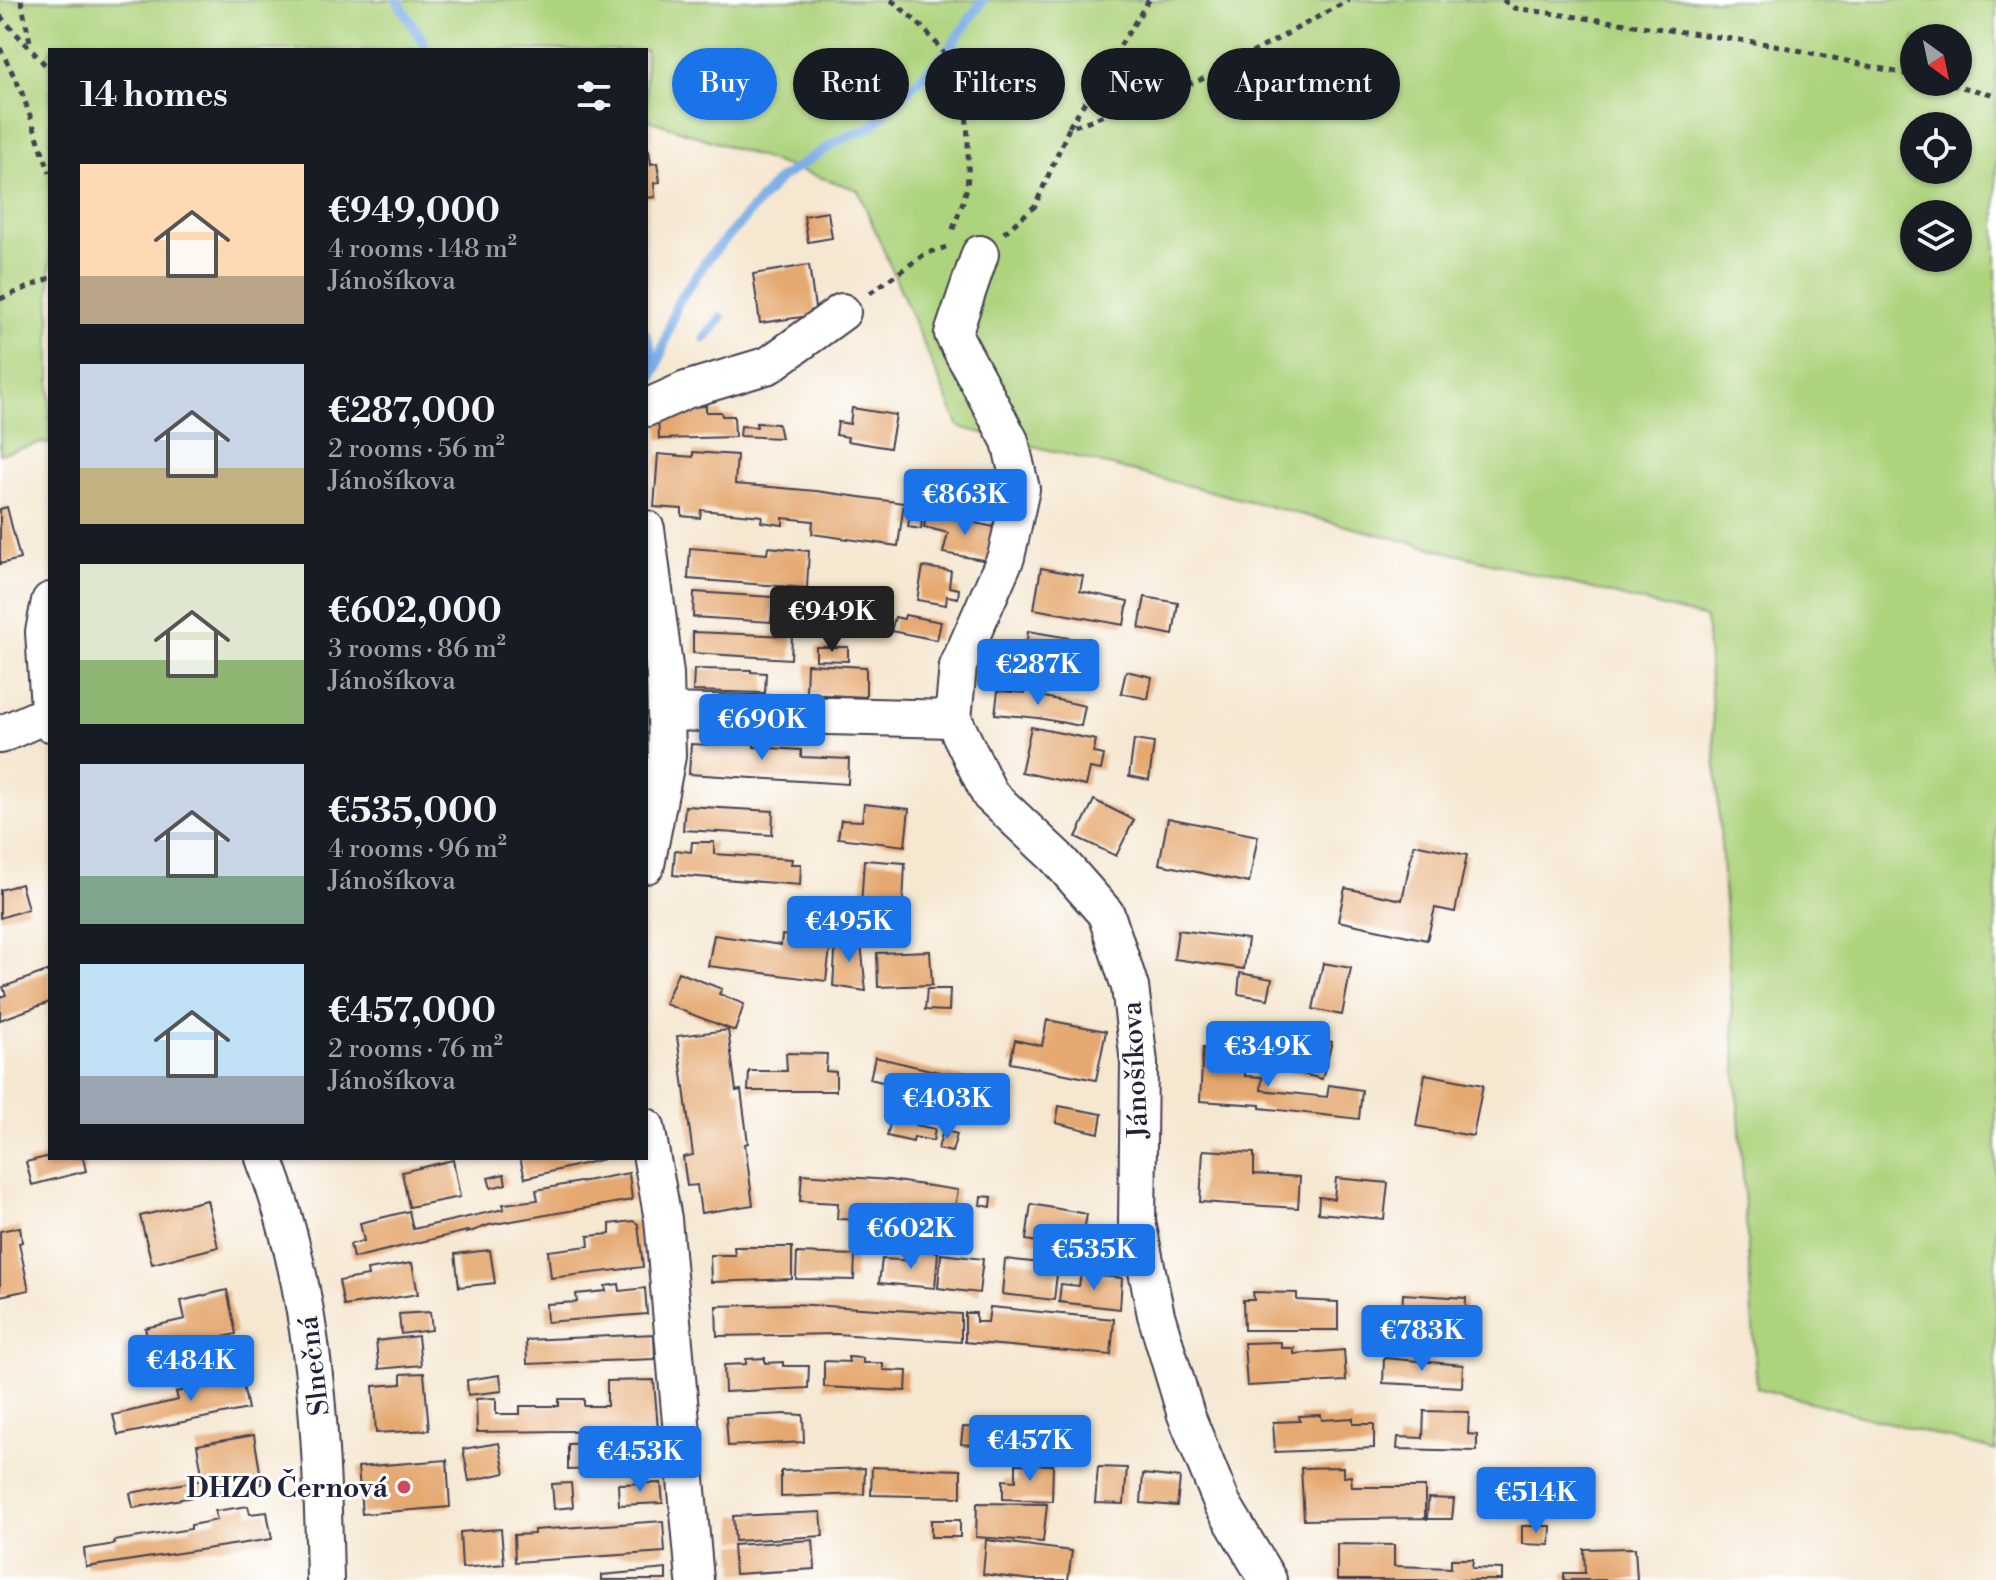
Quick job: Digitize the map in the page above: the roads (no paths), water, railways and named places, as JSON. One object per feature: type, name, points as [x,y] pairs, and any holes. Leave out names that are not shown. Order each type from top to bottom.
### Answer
[{"type":"street","points":[[666,712],[953,719],[958,666],[1006,557],[1021,489],[1010,441],[953,334],[964,251]]},
{"type":"street","points":[[648,407],[686,390],[769,365],[842,312]]},
{"type":"street","points":[[648,544],[665,674],[667,756],[648,855]]},
{"type":"street","points":[[48,611],[44,632],[48,700]]},
{"type":"street","points":[[0,735],[48,717]]},
{"type":"street","name":"Jánošíkova","points":[[953,719],[990,795],[1056,857],[1106,914],[1130,987],[1132,1003],[1139,1063],[1137,1222],[1156,1315],[1186,1415],[1222,1503],[1268,1580]]},
{"type":"street","points":[[648,1138],[663,1219],[695,1580]]},
{"type":"street","name":"Slnečná","points":[[265,1160],[279,1197],[306,1304],[322,1446],[325,1580]]},
{"type":"waterway","points":[[397,0],[427,48]]},
{"type":"waterway","points":[[656,369],[677,304],[706,261],[779,179],[838,141],[872,126],[946,53],[983,0]]},
{"type":"waterway","points":[[705,338],[721,318]]},
{"type":"waterway","points":[[648,341],[655,368],[648,384]]},
{"type":"place","name":"DHZO Černová","points":[[404,1487]]}]
